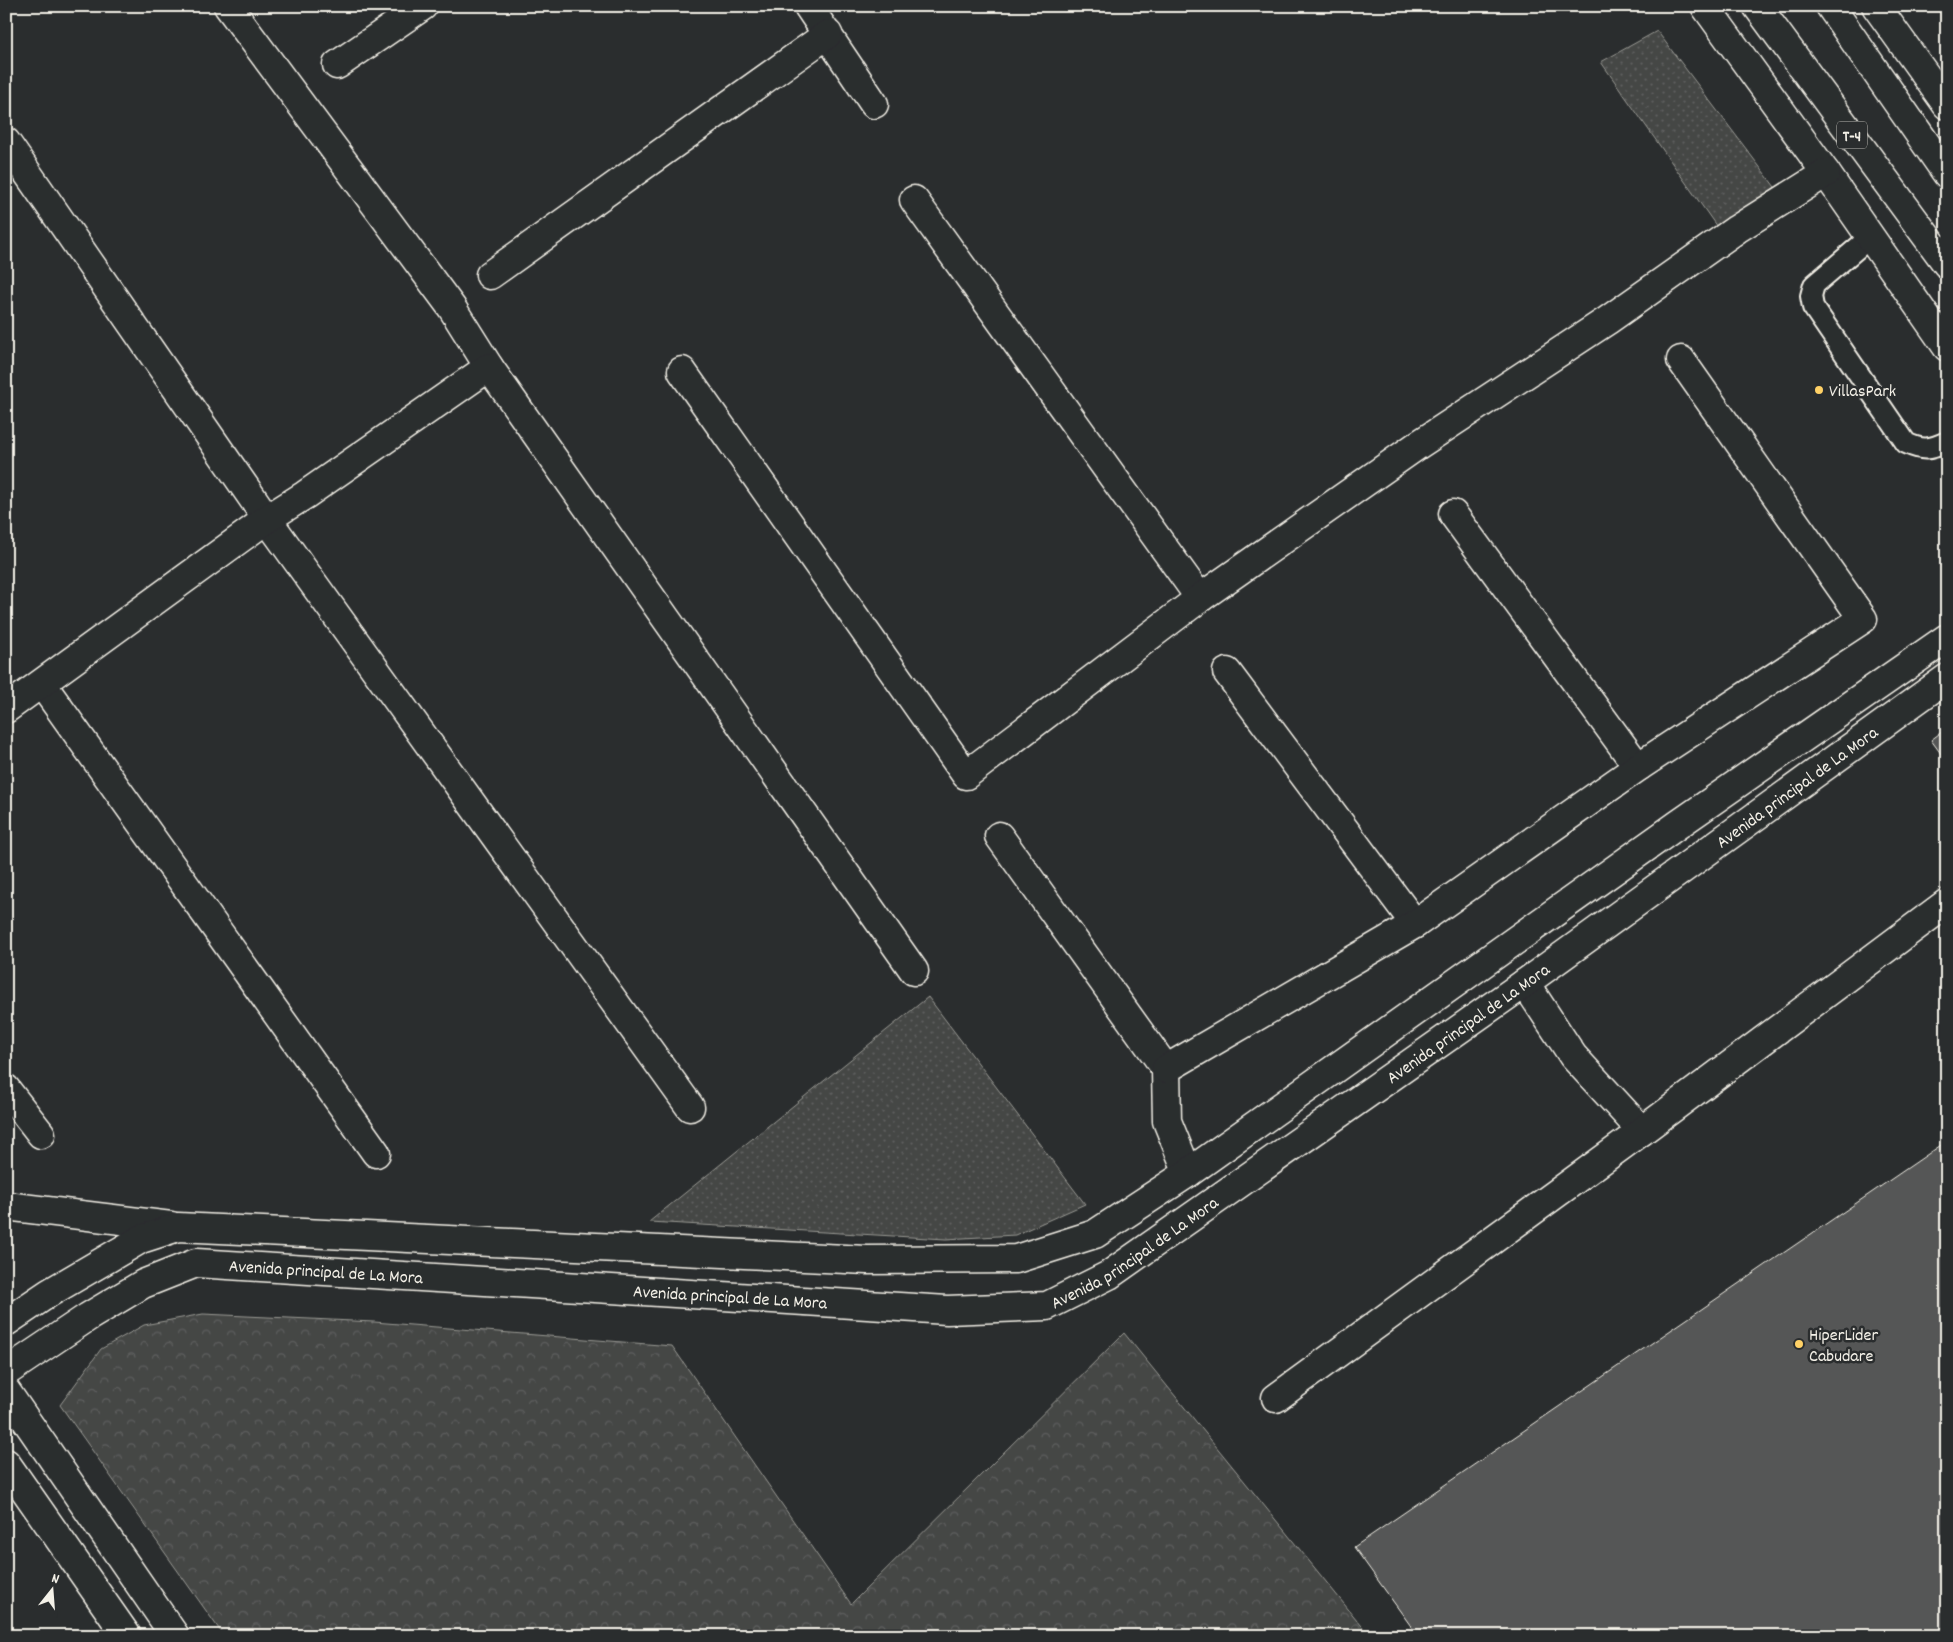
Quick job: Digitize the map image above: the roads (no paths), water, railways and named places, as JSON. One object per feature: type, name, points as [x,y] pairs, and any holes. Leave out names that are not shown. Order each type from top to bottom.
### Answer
[{"type":"main road","points":[[228,6],[452,308],[489,367],[914,971]]},
{"type":"main road","points":[[338,65],[423,6]]},
{"type":"main road","points":[[808,6],[874,104]]},
{"type":"main road","points":[[1705,6],[1947,347]]},
{"type":"main road","name":"T-4","points":[[1757,6],[1947,264]]},
{"type":"main road","points":[[1830,6],[1947,174]]},
{"type":"main road","points":[[1876,6],[1947,105]]},
{"type":"main road","points":[[490,275],[828,34]]},
{"type":"main road","points":[[6,142],[267,519],[690,1107]]},
{"type":"main road","points":[[682,371],[966,775],[1200,598],[1418,446],[1608,320],[1737,229],[1826,174]]},
{"type":"main road","points":[[914,200],[1200,598]]},
{"type":"main road","points":[[1166,1069],[1416,924],[1638,767],[1862,619],[1681,360]]},
{"type":"main road","points":[[6,709],[267,519],[305,495],[489,367]]},
{"type":"main road","points":[[1453,514],[1638,767]]},
{"type":"main road","name":"Avenida principal de La Mora","points":[[6,1322],[141,1239],[178,1226],[866,1260],[1016,1259],[1095,1234],[1188,1173],[1607,874],[1947,638]]},
{"type":"main road","points":[[1227,672],[1416,924]]},
{"type":"main road","name":"Avenida principal de La Mora","points":[[6,1372],[88,1317],[143,1284],[196,1263],[946,1310],[1047,1306],[1109,1274],[1525,983],[1947,678]]},
{"type":"main road","points":[[42,684],[376,1153]]},
{"type":"main road","points":[[999,836],[1166,1069],[1166,1121],[1188,1173]]},
{"type":"main road","points":[[1276,1398],[1642,1131],[1947,903]]},
{"type":"main road","points":[[1525,983],[1573,1056],[1642,1131]]},
{"type":"main road","points":[[6,1089],[40,1134]]},
{"type":"main road","points":[[6,1206],[178,1226]]},
{"type":"main road","points":[[6,1391],[175,1636]]},
{"type":"main road","points":[[6,1463],[127,1636]]},
{"type":"lane","points":[[1869,238],[1814,285],[1811,296],[1813,307],[1906,443],[1919,449],[1934,448],[1947,442]]},
{"type":"place","name":"VillasPark","points":[[1819,390]]},
{"type":"place","name":"HiperLider Cabudare","points":[[1799,1344]]}]
